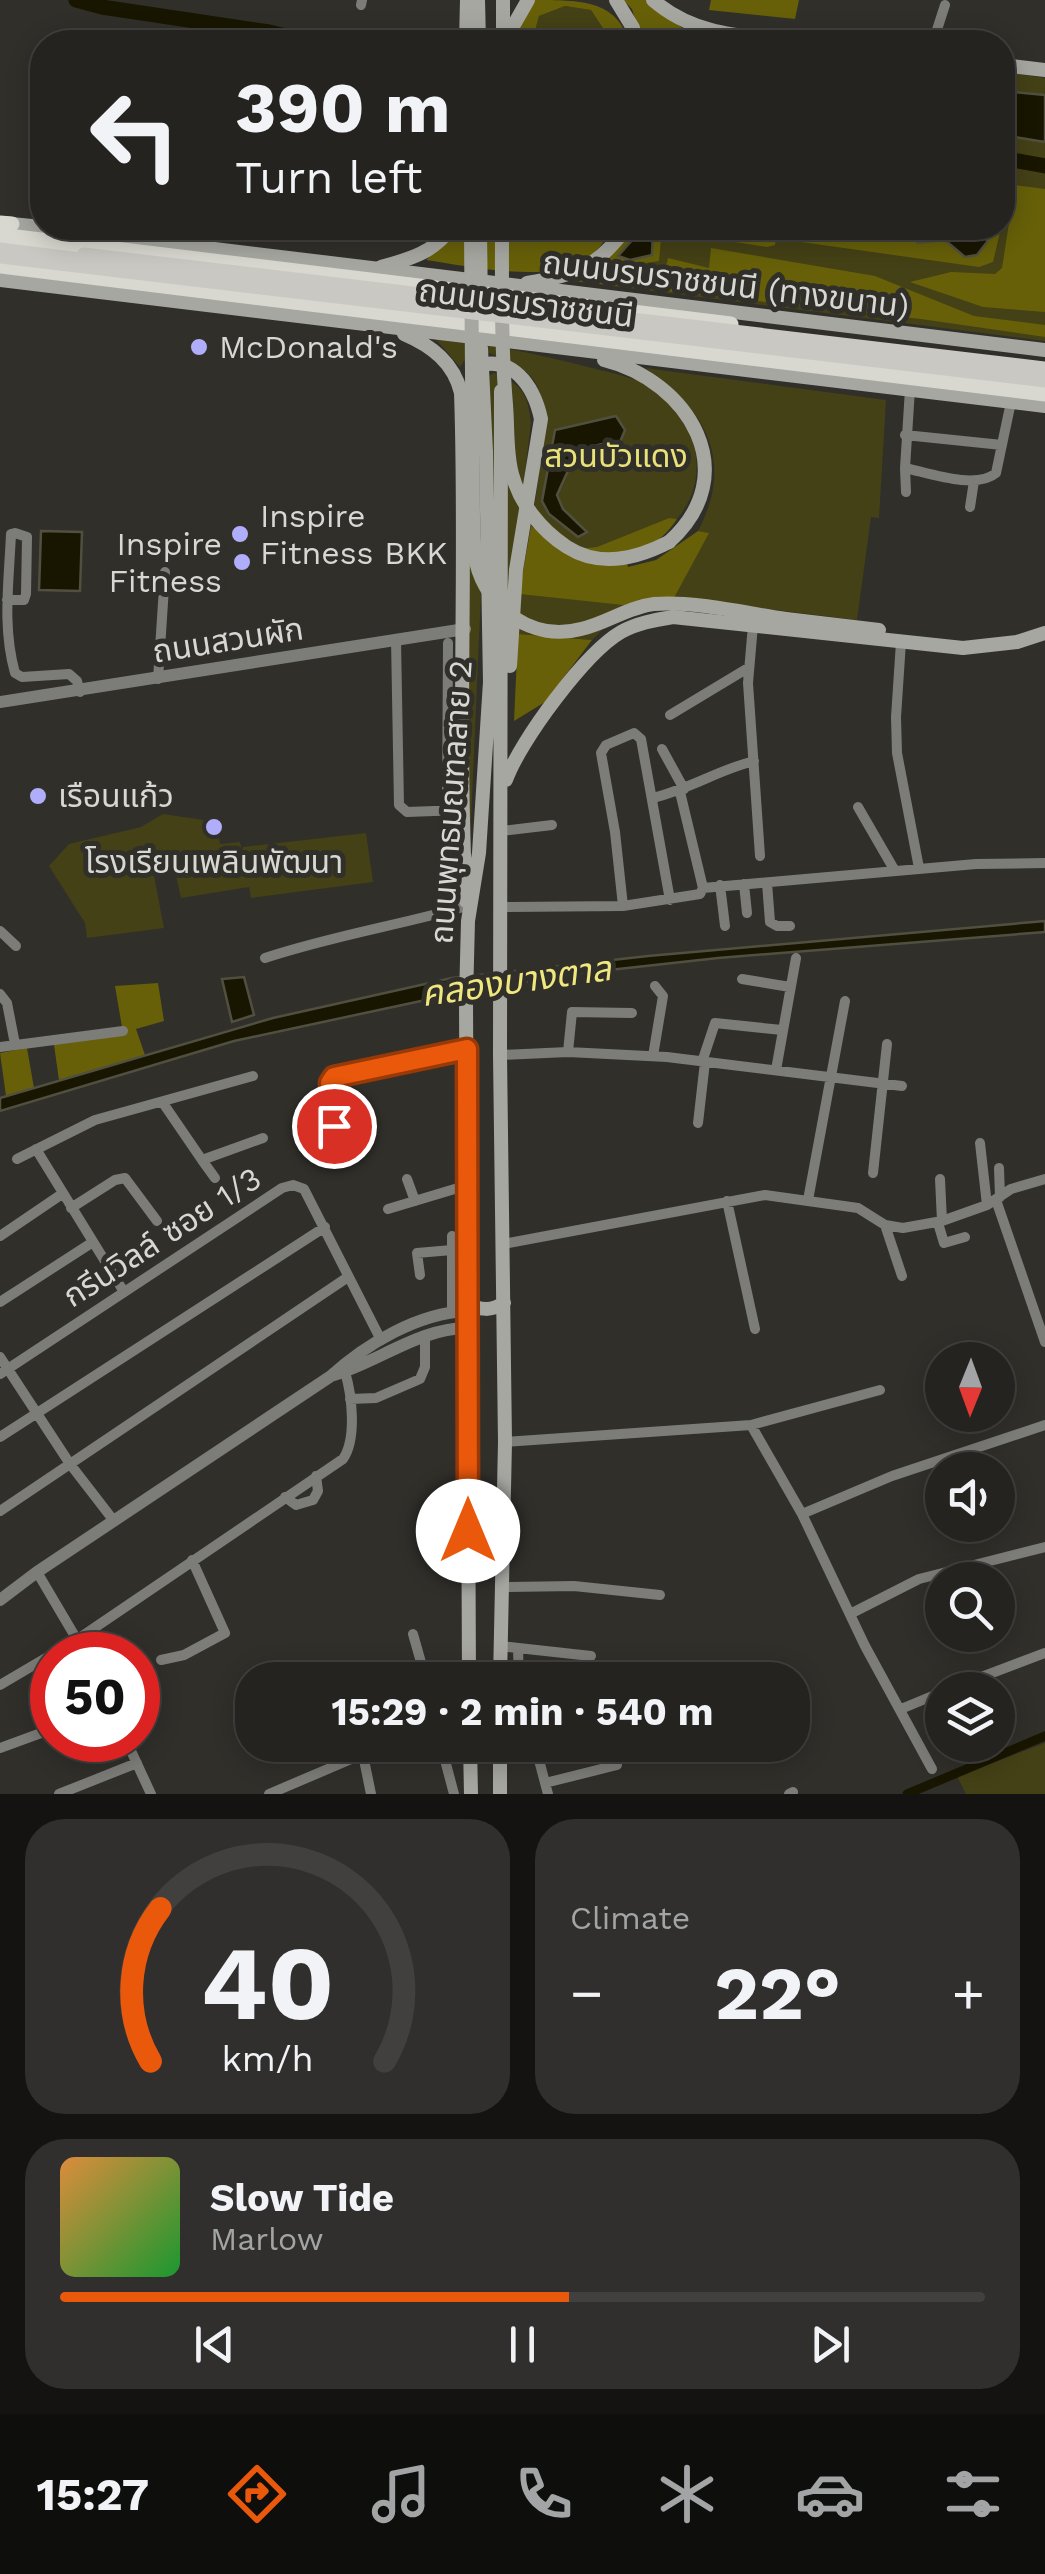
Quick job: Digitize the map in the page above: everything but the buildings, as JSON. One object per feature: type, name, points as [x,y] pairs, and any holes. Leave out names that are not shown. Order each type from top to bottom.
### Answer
[{"type":"highway","name":"ถนนบรมราชชนนี","points":[[3,226],[30,230]]},
{"type":"highway","name":"ถนนบรมราชชนนี","points":[[107,240],[1045,366]]},
{"type":"highway","name":"ถนนบรมราชชนนี","points":[[0,266],[1045,394]]},
{"type":"main road","points":[[466,0],[466,30]]},
{"type":"main road","points":[[478,0],[479,30]]},
{"type":"main road","points":[[502,0],[503,30]]},
{"type":"main road","points":[[510,30],[528,0]]},
{"type":"main road","points":[[616,0],[633,30]]},
{"type":"main road","points":[[652,0],[673,17],[711,30]]},
{"type":"main road","points":[[1015,67],[1045,70]]},
{"type":"main road","name":"ถนนบรมราชชนนี (ทางขนาน)","points":[[3,226],[30,227]]},
{"type":"main road","name":"ถนนบรมราชชนนี (ทางขนาน)","points":[[137,240],[1045,350]]},
{"type":"main road","points":[[371,270],[423,254],[441,240]]},
{"type":"main road","points":[[472,240],[476,560],[488,592],[507,613],[522,623],[553,632],[580,630],[621,612],[660,604],[926,636],[963,648]]},
{"type":"main road","name":"ถนนพุทธมณฑลสาย 2","points":[[469,1662],[467,1328],[462,1309],[468,1185],[467,914],[479,853],[490,682],[480,240]]},
{"type":"main road","name":"ถนนพุทธมณฑลสาย 2","points":[[500,1662],[505,1442],[500,1055],[502,240]]},
{"type":"main road","points":[[506,286],[586,269],[614,240]]},
{"type":"main road","points":[[0,244],[1045,366]]},
{"type":"main road","points":[[0,256],[1045,380]]},
{"type":"main road","points":[[0,280],[1045,406]]},
{"type":"main road","points":[[389,327],[435,350],[452,370],[461,393]]},
{"type":"main road","points":[[502,384],[512,472],[529,511],[544,528],[578,554],[597,559],[629,558],[669,542],[693,514],[704,480],[702,445],[689,414],[656,382],[637,371],[547,346]]},
{"type":"main road","points":[[467,914],[454,810],[464,630],[461,393],[463,380],[476,366],[493,363],[516,370],[537,400],[540,419],[516,570],[503,720]]},
{"type":"main road","points":[[502,790],[520,749],[535,727],[612,638],[642,622],[673,617],[963,648],[1017,642],[1045,633]]},
{"type":"main road","points":[[462,1309],[496,1308],[504,1303]]},
{"type":"main road","points":[[468,1503],[486,1511],[504,1505]]},
{"type":"main road","points":[[467,1559],[486,1552],[503,1559]]},
{"type":"main road","points":[[470,1762],[471,1794]]},
{"type":"main road","points":[[500,1762],[500,1794]]},
{"type":"street","points":[[936,30],[945,5]]},
{"type":"street","points":[[906,492],[905,436],[910,390]]},
{"type":"street","points":[[905,468],[974,480],[993,476],[1011,402]]},
{"type":"street","points":[[905,436],[1002,445]]},
{"type":"street","points":[[970,507],[974,480]]},
{"type":"street","points":[[7,600],[24,600],[26,594],[27,536],[15,533],[7,600],[8,650],[15,673],[22,677],[63,672],[77,681],[80,692]]},
{"type":"street","points":[[158,679],[165,572]]},
{"type":"street","points":[[753,626],[748,668],[760,856]]},
{"type":"street","name":"ถนนสวนผัก","points":[[0,702],[464,630]]},
{"type":"street","points":[[396,640],[399,805],[404,812],[454,810],[448,644]]},
{"type":"street","points":[[902,642],[897,753],[920,868]]},
{"type":"street","points":[[670,715],[748,668]]},
{"type":"street","points":[[623,906],[602,749],[634,733],[638,735],[652,798],[670,900]]},
{"type":"street","points":[[501,907],[623,906],[700,894],[703,888],[682,791],[662,749]]},
{"type":"street","points":[[652,798],[682,791],[754,761]]},
{"type":"street","points":[[858,807],[895,871]]},
{"type":"street","points":[[502,830],[552,825]]},
{"type":"street","points":[[703,888],[920,868],[1045,863]]},
{"type":"street","points":[[767,883],[770,922],[790,926]]},
{"type":"street","points":[[744,884],[747,913]]},
{"type":"street","points":[[720,885],[726,926]]},
{"type":"street","points":[[265,958],[365,934],[387,924],[467,914]]},
{"type":"street","points":[[0,931],[16,946]]},
{"type":"street","points":[[776,1070],[796,958]]},
{"type":"street","points":[[742,979],[790,986]]},
{"type":"street","points":[[653,1056],[663,996],[655,986]]},
{"type":"street","points":[[0,994],[15,1044]]},
{"type":"street","points":[[808,1200],[845,1002]]},
{"type":"street","points":[[568,1052],[572,1012],[632,1013]]},
{"type":"street","points":[[698,1123],[703,1062],[717,1023],[782,1030]]},
{"type":"street","points":[[0,1047],[123,1031]]},
{"type":"street","points":[[874,1173],[887,1044]]},
{"type":"street","points":[[334,1126],[330,1083],[334,1077],[467,1049]]},
{"type":"street","points":[[500,1055],[568,1052],[653,1056],[902,1086]]},
{"type":"street","points":[[17,1159],[96,1120],[253,1076]]},
{"type":"street","points":[[163,1103],[215,1178]]},
{"type":"street","points":[[202,1160],[263,1138]]},
{"type":"street","points":[[980,1143],[994,1200],[1045,1342]]},
{"type":"street","points":[[36,1149],[124,1292]]},
{"type":"street","points":[[994,1200],[1000,1168]]},
{"type":"street","points":[[71,1208],[125,1178],[158,1220]]},
{"type":"street","points":[[407,1179],[415,1201]]},
{"type":"street","points":[[940,1179],[944,1242],[965,1237]]},
{"type":"street","points":[[503,1244],[765,1194],[858,1208],[885,1226],[903,1228],[940,1222],[1011,1190],[1045,1180]]},
{"type":"street","name":"กรีนวิลล์ ซอย 1/3","points":[[4,1371],[286,1186],[298,1185],[304,1189],[381,1340]]},
{"type":"street","points":[[388,1209],[468,1185]]},
{"type":"street","points":[[0,1236],[62,1194]]},
{"type":"street","points":[[727,1201],[755,1329]]},
{"type":"street","points":[[885,1226],[902,1276]]},
{"type":"street","points":[[0,1437],[324,1228]]},
{"type":"street","points":[[0,1600],[330,1376],[352,1356],[423,1320],[462,1309],[452,1236]]},
{"type":"street","points":[[0,1302],[93,1242]]},
{"type":"street","points":[[420,1275],[417,1253],[452,1250]]},
{"type":"street","points":[[0,1511],[348,1277]]},
{"type":"street","points":[[330,1376],[425,1336],[467,1328]]},
{"type":"street","points":[[350,1400],[376,1398],[420,1379],[425,1367],[425,1336]]},
{"type":"street","points":[[381,1340],[388,1354]]},
{"type":"street","points":[[0,1358],[4,1371],[114,1522]]},
{"type":"street","points":[[88,1632],[348,1454],[350,1400],[346,1372]]},
{"type":"street","points":[[505,1442],[751,1425],[880,1390]]},
{"type":"street","points":[[751,1425],[802,1514],[932,1770]]},
{"type":"street","points":[[802,1514],[892,1476],[1045,1425]]},
{"type":"street","points":[[285,1497],[296,1505],[314,1500],[318,1491],[316,1476]]},
{"type":"street","points":[[850,1614],[919,1579],[1045,1546]]},
{"type":"street","points":[[161,1660],[184,1655],[225,1633],[192,1560]]},
{"type":"street","points":[[37,1572],[74,1632]]},
{"type":"street","points":[[502,1587],[574,1586],[660,1595]]},
{"type":"street","points":[[414,1634],[421,1662]]},
{"type":"street","points":[[500,1646],[591,1656]]},
{"type":"street","points":[[518,1650],[518,1662]]},
{"type":"street","points":[[995,1672],[1045,1653]]},
{"type":"street","points":[[0,1684],[30,1667]]},
{"type":"street","points":[[901,1709],[925,1699]]},
{"type":"street","points":[[0,1748],[30,1737]]},
{"type":"street","points":[[269,1794],[337,1762]]},
{"type":"street","points":[[364,1762],[371,1794]]},
{"type":"street","points":[[446,1762],[454,1794]]},
{"type":"street","points":[[539,1762],[546,1789],[617,1765]]},
{"type":"street","points":[[59,1794],[137,1763],[151,1794]]},
{"type":"green space","points":[[565,6],[591,10],[604,30],[535,30],[539,16]]},
{"type":"green space","points":[[1015,74],[1045,78],[1045,341],[573,281],[607,260],[623,240],[1015,240]]},
{"type":"green space","name":"สวนบัวแดง","points":[[432,335],[572,363],[626,377],[658,391],[684,419],[697,464],[690,497],[677,519],[669,518],[597,547],[563,550],[531,526],[543,438],[542,403],[536,383],[518,366],[489,353],[464,361],[460,367]]},
{"type":"green space","points":[[645,368],[886,400],[879,518],[871,517],[857,620],[674,598],[708,533],[698,531],[709,506],[714,459],[698,419],[684,401]]},
{"type":"green space","points":[[494,373],[521,390],[531,422],[509,608],[482,571],[470,843],[466,843],[468,386]]},
{"type":"green space","points":[[519,594],[657,608],[607,625],[592,640],[518,634]]},
{"type":"green space","points":[[163,814],[217,822],[220,844],[240,842],[242,852],[243,847],[366,833],[373,882],[251,898],[249,887],[181,898],[173,862],[152,865],[164,928],[87,938],[85,923],[49,866],[69,844],[141,827]]},
{"type":"green space","points":[[1045,1743],[1045,1794],[966,1794],[957,1776],[994,1762],[1015,1762],[1015,1754]]},
{"type":"shaded area","points":[[535,0],[581,2],[606,10],[624,30],[604,30],[591,10],[565,6],[539,16],[535,30],[518,30],[522,12]]},
{"type":"shaded area","points":[[623,0],[646,0],[685,30],[638,30],[632,9]]},
{"type":"shaded area","points":[[711,0],[799,0],[795,19],[709,10]]},
{"type":"shaded area","points":[[1015,185],[1045,189],[1045,312],[983,307],[910,282],[951,272],[995,274],[1002,268],[1006,240],[1015,240]]},
{"type":"shaded area","points":[[448,240],[605,240],[589,258],[554,271],[509,271],[426,260]]},
{"type":"shaded area","points":[[623,240],[633,240],[619,256],[652,255],[653,240],[661,240],[659,261],[598,270],[597,266]]},
{"type":"shaded area","points":[[722,240],[776,240],[775,245]]},
{"type":"shaded area","points":[[998,240],[993,262],[979,267],[794,241]]},
{"type":"shaded area","points":[[711,248],[875,276],[974,316],[1045,325],[1045,337],[921,319],[573,281],[581,276],[632,278],[666,266],[668,258],[709,268]]},
{"type":"shaded area","points":[[669,518],[677,519],[660,538],[624,551],[628,567],[656,560],[698,531],[709,533],[674,598],[661,609],[519,594],[531,526],[563,550],[597,547]]},
{"type":"shaded area","points":[[518,634],[592,640],[545,702],[514,721]]},
{"type":"shaded area","points":[[158,983],[164,1021],[136,1029],[145,1055],[59,1080],[53,1038],[122,1027],[115,986]]},
{"type":"shaded area","points":[[27,1048],[34,1088],[6,1096],[0,1053]]},
{"type":"water","points":[[1015,92],[1045,95],[1045,142],[1015,137]]},
{"type":"water","points":[[632,240],[653,240],[652,255],[630,260],[618,256]]},
{"type":"water","points":[[945,240],[987,240],[977,255],[965,257]]},
{"type":"water","points":[[616,416],[625,430],[620,442],[594,446],[578,455],[557,495],[563,509],[587,532],[578,537],[549,514],[542,501],[555,430]]},
{"type":"water","points":[[41,531],[82,532],[80,591],[39,590]]},
{"type":"water","name":"คลองบางตาล","points":[[1045,921],[1045,932],[718,958],[573,974],[449,995],[234,1041],[0,1111],[0,1098],[273,1018],[452,978],[648,956]]},
{"type":"water","points":[[244,977],[254,1015],[232,1022],[222,979]]},
{"type":"waterway","points":[[76,0],[256,30]]},
{"type":"waterway","points":[[1015,160],[1045,166]]},
{"type":"waterway","points":[[907,1794],[1045,1736]]},
{"type":"place","name":"McDonald's","points":[[199,347]]},
{"type":"place","name":"Inspire Fitness BKK","points":[[240,534]]},
{"type":"place","name":"Inspire Fitness","points":[[242,562]]},
{"type":"place","name":"เรือนแก้ว","points":[[38,796]]},
{"type":"place","name":"โรงเรียนเพลินพัฒนา","points":[[214,827]]},
{"type":"route","points":[[334,1126],[330,1083],[334,1077],[467,1049],[468,1531]]}]
